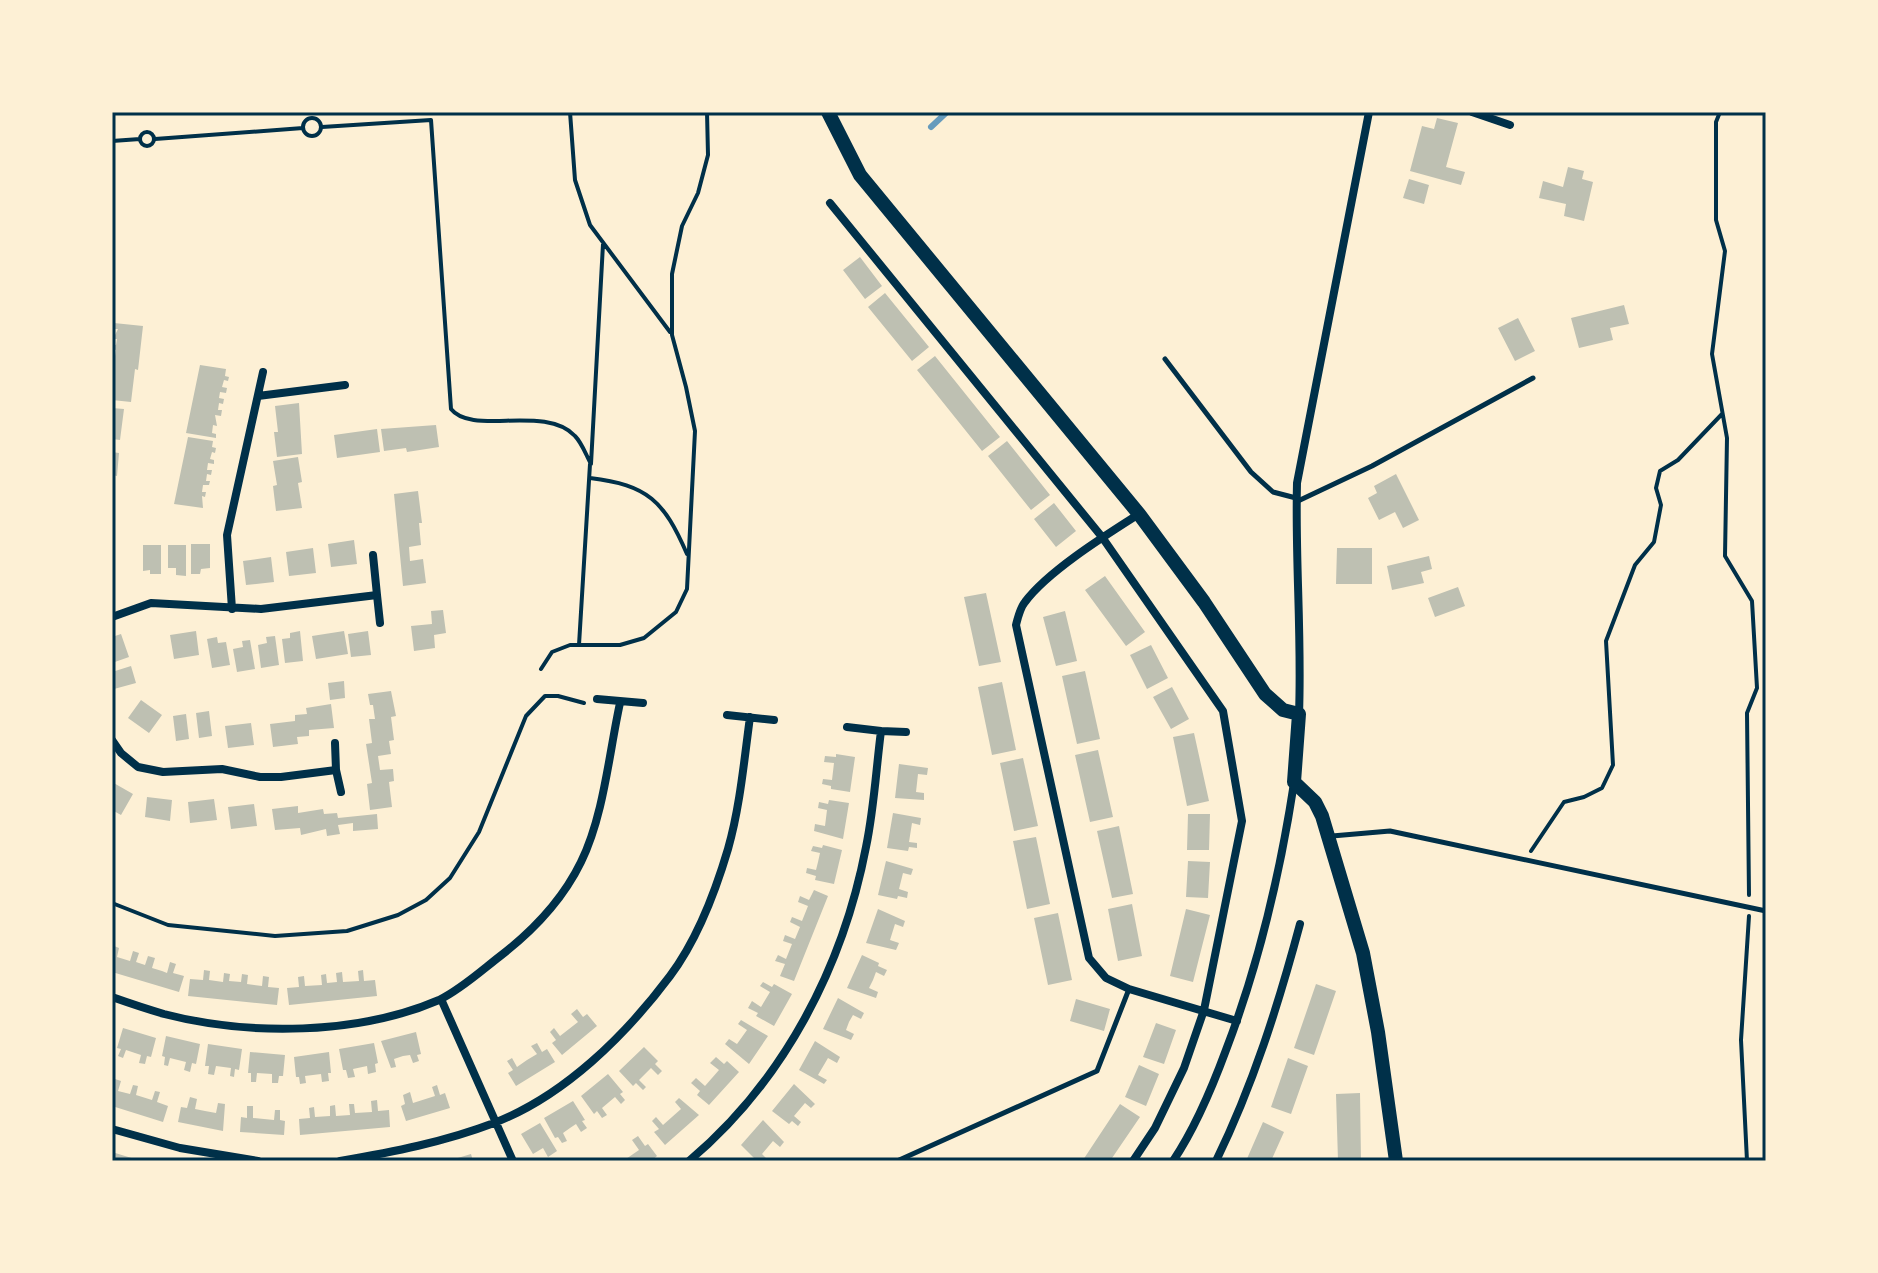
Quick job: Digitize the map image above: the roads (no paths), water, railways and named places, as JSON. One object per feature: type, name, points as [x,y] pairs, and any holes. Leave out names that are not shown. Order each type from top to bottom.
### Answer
[{"type":"main road","points":[[828,112],[860,175],[1139,514],[1204,602],[1265,694],[1283,710],[1299,714],[1294,782],[1315,802],[1363,953],[1378,1032],[1396,1161]]},
{"type":"street","points":[[1299,714],[1302,655],[1297,500],[1325,334],[1369,112]]},
{"type":"street","points":[[1472,112],[1510,125]]},
{"type":"street","points":[[830,203],[1102,537],[1223,711],[1242,821],[1204,1010],[1184,1068],[1155,1128],[1133,1161]]},
{"type":"street","points":[[232,609],[227,535],[263,372]]},
{"type":"street","points":[[258,396],[345,385]]},
{"type":"street","points":[[1139,514],[1102,537],[1038,587],[1022,604],[1016,625],[1089,958],[1106,978],[1129,989],[1237,1021]]},
{"type":"street","points":[[373,555],[380,623]]},
{"type":"street","points":[[112,617],[151,603],[261,609],[377,595]]},
{"type":"street","points":[[597,699],[643,703]]},
{"type":"street","points":[[112,997],[165,1014],[217,1024],[287,1028],[374,1021],[441,999],[527,934],[567,888],[592,837],[620,703]]},
{"type":"street","points":[[727,715],[774,720]]},
{"type":"street","points":[[340,1161],[412,1149],[495,1122],[534,1102],[590,1062],[617,1037],[671,975],[699,926],[728,848],[750,717]]},
{"type":"street","points":[[847,727],[906,732]]},
{"type":"street","points":[[689,1161],[731,1120],[765,1080],[810,1010],[838,951],[867,844],[881,731]]},
{"type":"street","points":[[112,740],[121,753],[138,767],[163,772],[222,769],[260,777],[281,777],[336,770]]},
{"type":"street","points":[[335,743],[341,792]]},
{"type":"street","points":[[1173,1161],[1209,1095],[1237,1021],[1279,872],[1294,782]]},
{"type":"street","points":[[1216,1161],[1251,1082],[1280,999],[1300,924]]},
{"type":"street","points":[[441,999],[513,1161]]},
{"type":"street","points":[[112,1129],[194,1151],[258,1161]]},
{"type":"lane","points":[[1165,359],[1251,472],[1273,492],[1297,500],[1372,466],[1533,378]]},
{"type":"lane","points":[[1328,837],[1390,831],[1766,911]]},
{"type":"lane","points":[[897,1161],[1097,1071],[1129,989]]},
{"type":"waterway","points":[[931,127],[947,112]]}]
